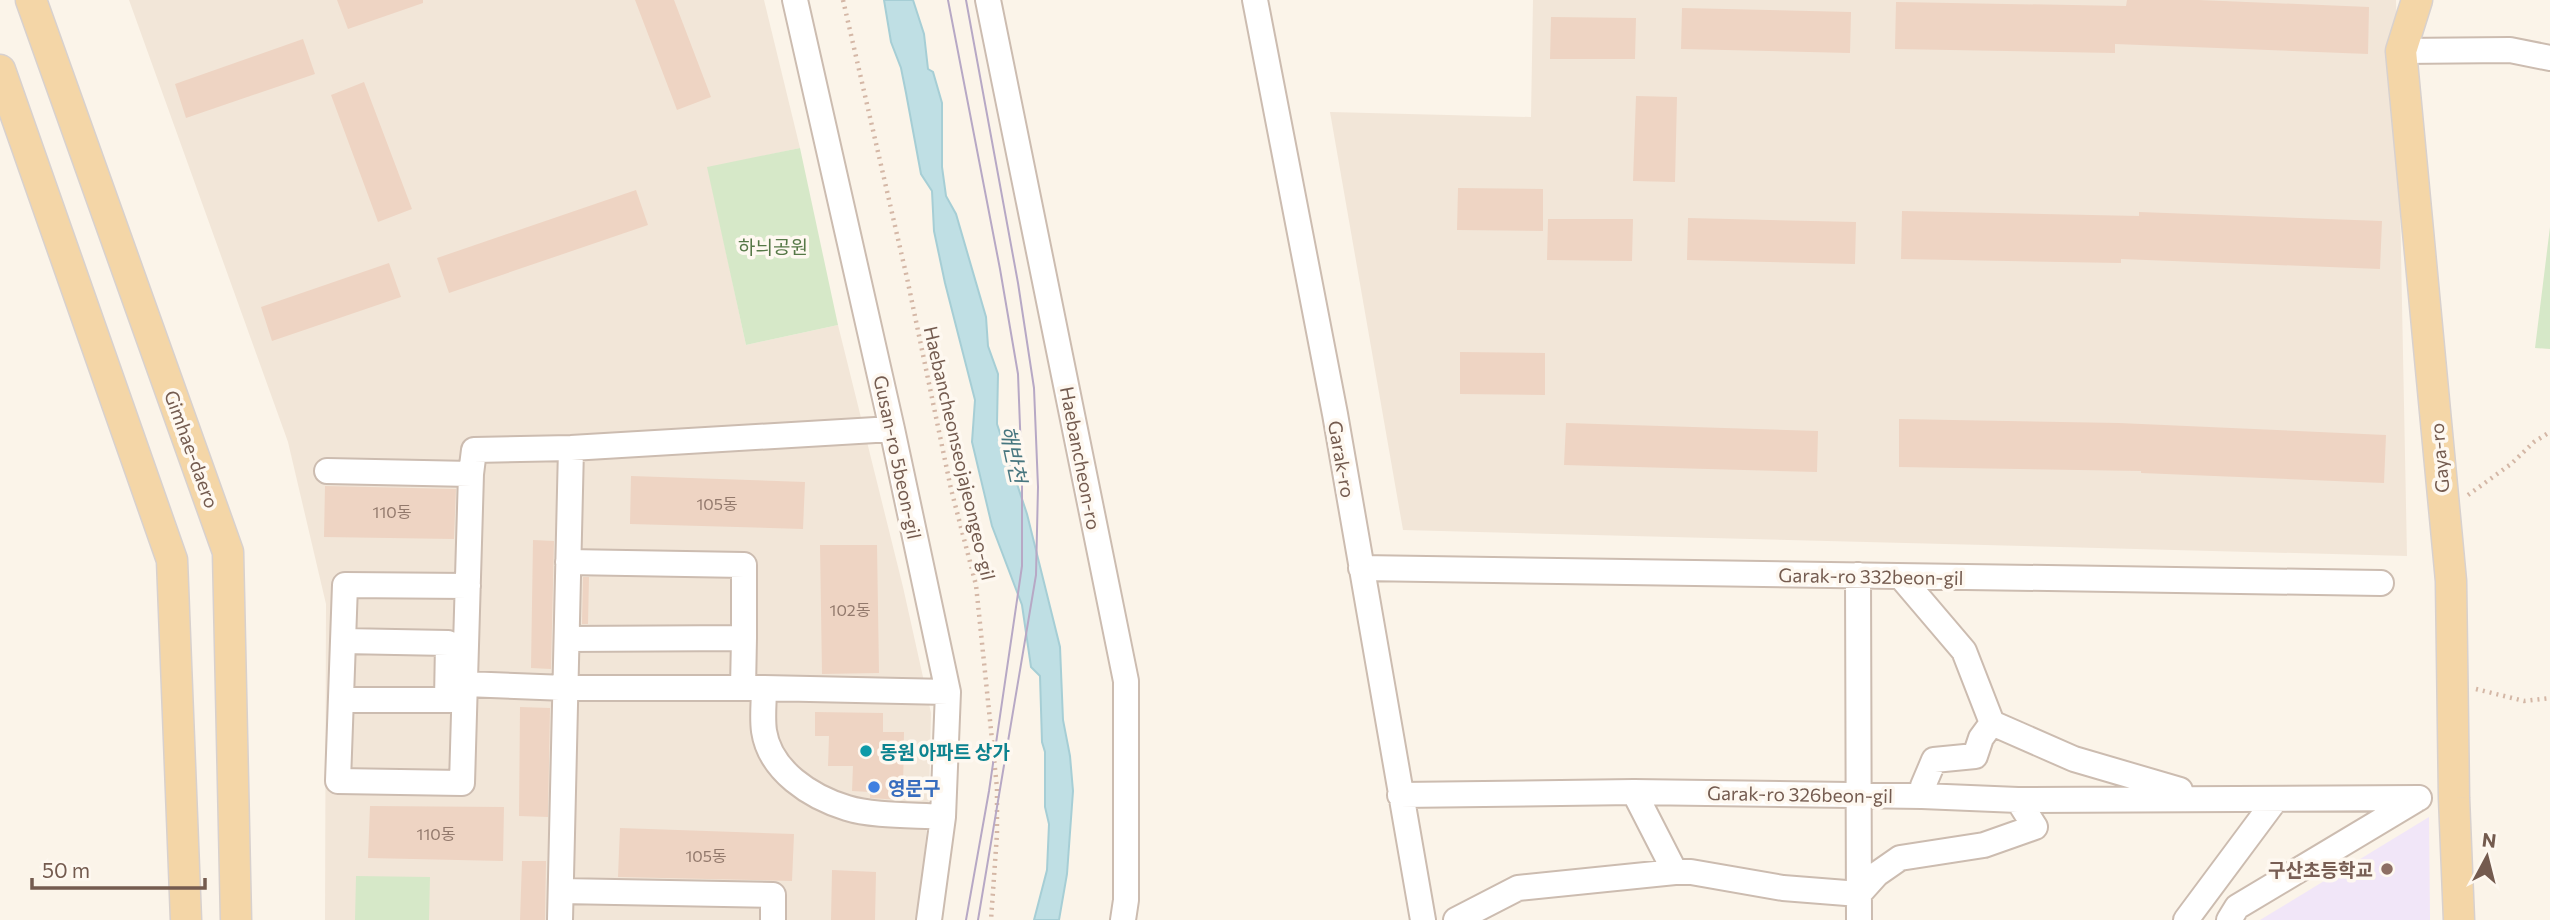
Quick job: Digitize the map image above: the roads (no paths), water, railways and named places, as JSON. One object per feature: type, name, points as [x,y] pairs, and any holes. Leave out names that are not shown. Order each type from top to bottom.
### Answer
[{"type":"main road","name":"Gimhae-daero","points":[[32,0],[228,552],[236,920]]},
{"type":"main road","name":"Gaya-ro","points":[[2417,0],[2401,51],[2451,582],[2459,920]]},
{"type":"main road","points":[[0,70],[172,560],[186,920]]},
{"type":"street","name":"Gusan-ro 5beon-gil","points":[[795,0],[948,692],[943,817],[929,920]]},
{"type":"street","name":"Haebancheon-ro","points":[[988,0],[1126,681],[1126,900],[1122,920]]},
{"type":"street","name":"Garak-ro","points":[[1255,0],[1332,401],[1423,920]]},
{"type":"street","points":[[2401,51],[2510,50],[2550,58]]},
{"type":"street","points":[[468,586],[345,585],[338,780],[462,783],[459,695],[468,586],[474,450],[571,448],[892,429]]},
{"type":"street","points":[[560,920],[571,448]]},
{"type":"street","points":[[327,471],[471,474]]},
{"type":"street","points":[[568,562],[744,565],[744,638],[754,688],[771,752],[789,776],[805,788],[848,809],[943,817]]},
{"type":"street","name":"Garak-ro 332beon-gil","points":[[1361,568],[2381,583]]},
{"type":"street","points":[[1858,575],[1859,920]]},
{"type":"street","points":[[1901,577],[1964,651],[1992,723],[1981,737],[1975,756],[1934,760],[1922,796]]},
{"type":"street","points":[[566,639],[744,638]]},
{"type":"street","points":[[343,641],[448,643],[459,695]]},
{"type":"street","points":[[341,700],[566,688],[948,692]]},
{"type":"street","name":"Garak-ro 326beon-gil","points":[[1992,723],[2074,759],[2200,798]]},
{"type":"street","points":[[1634,792],[1675,872]]},
{"type":"street","name":"Garak-ro 326beon-gil","points":[[1400,795],[1634,792],[2018,800],[2418,798],[2237,908],[2229,920]]},
{"type":"street","points":[[2186,920],[2276,799]]},
{"type":"street","points":[[1859,894],[1877,874],[1900,858],[1984,845],[2035,827],[2018,800]]},
{"type":"street","points":[[1457,920],[1518,888],[1675,872],[1691,872],[1783,888],[1859,894]]},
{"type":"street","points":[[561,891],[773,895],[773,920]]},
{"type":"water","points":[[884,0],[913,0],[924,34],[928,69],[933,72],[942,103],[942,167],[946,196],[956,214],[986,317],[988,346],[998,374],[997,424],[1027,514],[1060,647],[1063,720],[1073,791],[1067,874],[1059,920],[1034,920],[1047,870],[1049,824],[1045,807],[1040,676],[1031,667],[1022,605],[992,526],[972,442],[975,400],[934,231],[932,191],[921,174],[901,68],[891,42]]},
{"type":"tram line","points":[[948,0],[1018,374],[1022,479],[1022,566],[989,791],[966,920]]},
{"type":"tram line","points":[[966,0],[1018,283],[1034,388],[1038,487],[1036,575],[978,920]]},
{"type":"place","name":"동원 아파트 상가","points":[[866,751]]},
{"type":"place","name":"영문구","points":[[874,787]]},
{"type":"place","name":"구산초등학교","points":[[2387,869]]},
{"type":"park label","name":"하늬공원","points":[[773,246]]},
{"type":"water label","name":"해반천","points":[[1014,454]]}]
